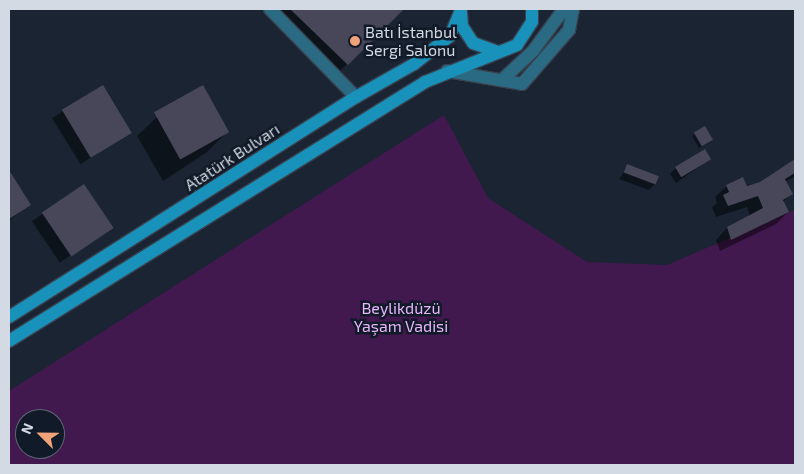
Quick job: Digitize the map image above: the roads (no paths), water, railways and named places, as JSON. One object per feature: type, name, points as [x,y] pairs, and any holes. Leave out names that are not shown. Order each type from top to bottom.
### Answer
[{"type":"main road","name":"Atatürk Bulvarı","points":[[9,317],[356,97],[439,47],[450,36],[461,11]]},
{"type":"main road","points":[[461,11],[464,32],[473,43],[489,51],[501,52]]},
{"type":"main road","points":[[9,341],[396,99],[447,71],[501,52],[524,39],[534,12]]},
{"type":"street","points":[[270,9],[356,97]]},
{"type":"street","points":[[502,80],[533,51],[564,9]]},
{"type":"street","points":[[447,71],[522,84],[569,30],[573,9]]},
{"type":"place","name":"Batı İstanbul Sergi Salonu","points":[[355,41]]},
{"type":"park label","name":"Beylikdüzü Yaşam Vadisi","points":[[401,317]]}]
